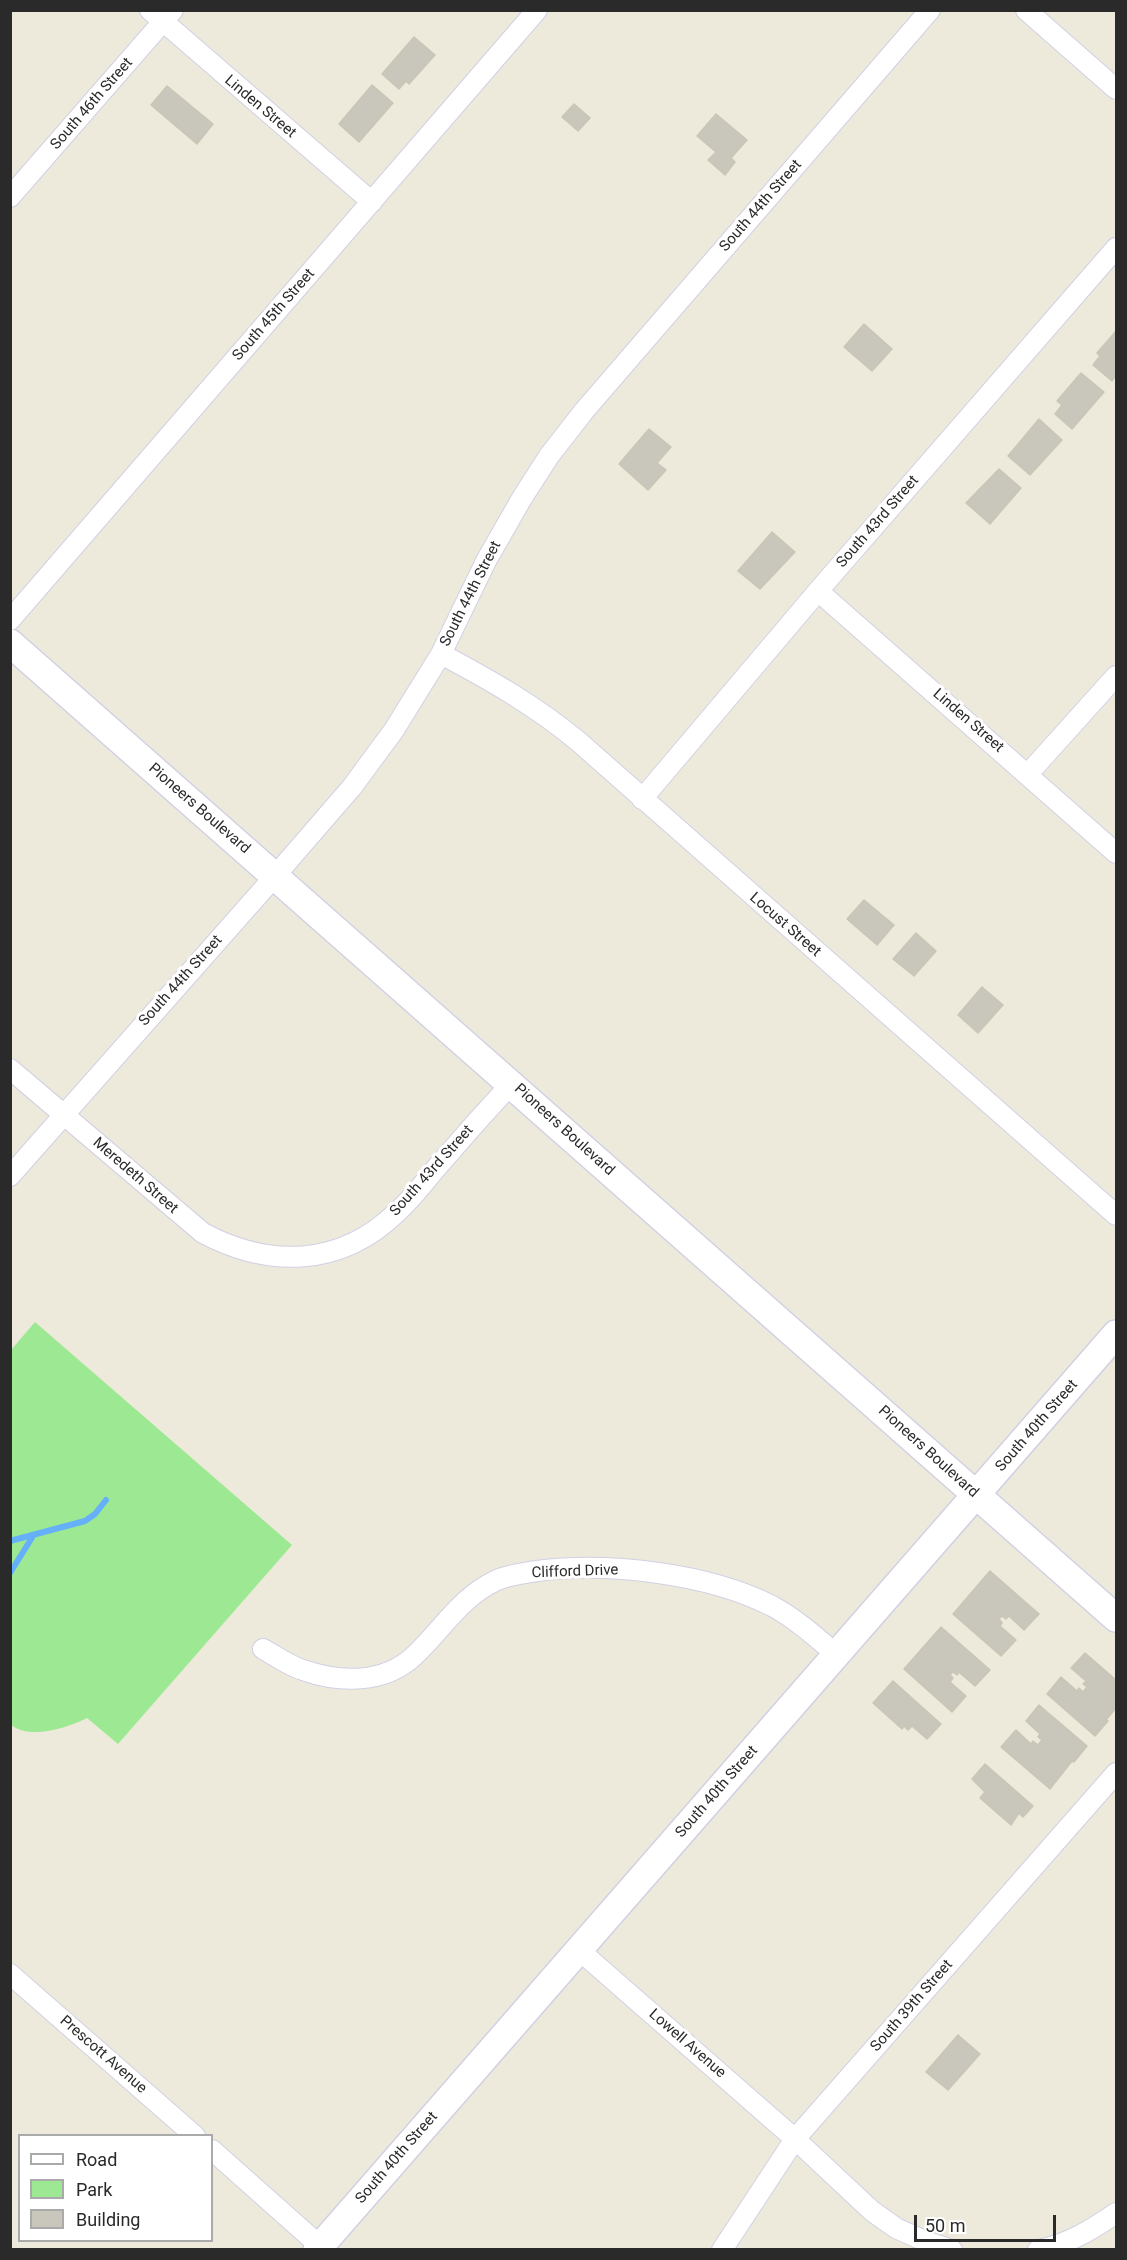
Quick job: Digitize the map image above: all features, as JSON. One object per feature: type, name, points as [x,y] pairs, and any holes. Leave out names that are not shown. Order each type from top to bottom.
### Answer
[{"type":"main road","name":"Pioneers Boulevard","points":[[10,643],[1116,1618]]},
{"type":"main road","name":"South 40th Street","points":[[318,2248],[1116,1334]]},
{"type":"street","name":"South 45th Street","points":[[10,620],[537,10]]},
{"type":"street","name":"South 44th Street","points":[[10,1176],[351,787],[387,739],[441,654],[486,561],[549,456],[584,411],[930,10]]},
{"type":"street","points":[[1026,10],[1116,89]]},
{"type":"street","name":"Linden Street","points":[[162,15],[372,202]]},
{"type":"street","name":"South 46th Street","points":[[10,196],[162,15]]},
{"type":"street","name":"South 43rd Street","points":[[642,799],[818,591],[1116,248]]},
{"type":"street","name":"Linden Street","points":[[818,591],[1116,853]]},
{"type":"street","name":"Locust Street","points":[[441,654],[496,682],[554,721],[1116,1215]]},
{"type":"street","points":[[1028,774],[1116,676]]},
{"type":"street","name":"Meredeth Street","points":[[10,1069],[203,1233],[224,1244],[273,1257]]},
{"type":"street","name":"South 43rd Street","points":[[273,1257],[320,1254],[347,1246],[373,1232],[396,1214],[511,1083]]},
{"type":"street","name":"Clifford Drive","points":[[263,1648],[302,1670],[342,1679],[379,1676],[402,1666],[460,1604],[478,1590],[499,1579],[516,1574],[553,1569],[603,1568],[651,1572],[693,1580],[741,1594],[771,1606],[801,1625],[837,1655]]},
{"type":"street","name":"South 39th Street","points":[[722,2250],[795,2139],[1116,1773]]},
{"type":"street","name":"Lowell Avenue","points":[[579,1950],[795,2139],[872,2211],[896,2228],[952,2250]]},
{"type":"street","name":"Prescott Avenue","points":[[10,1974],[193,2134]]},
{"type":"street","points":[[213,2151],[318,2248]]},
{"type":"street","points":[[1038,2250],[1072,2239],[1099,2226],[1116,2213]]},
{"type":"green space","points":[[35,1322],[292,1545],[118,1744],[87,1718],[59,1729],[39,1732],[28,1732],[11,1725],[11,1350]]},
{"type":"building","points":[[414,37],[435,55],[409,84],[406,81],[399,89],[382,74]]},
{"type":"building","points":[[372,85],[393,103],[359,142],[339,124]]},
{"type":"building","points":[[167,86],[213,124],[197,144],[151,105]]},
{"type":"building","points":[[574,104],[590,118],[578,131],[562,117]]},
{"type":"building","points":[[716,114],[747,140],[731,158],[735,162],[725,175],[708,160],[716,152],[697,136]]},
{"type":"building","points":[[864,324],[892,349],[872,371],[844,347]]},
{"type":"building","points":[[1116,331],[1116,375],[1112,381],[1093,365],[1100,356],[1097,353]]},
{"type":"building","points":[[1081,373],[1104,392],[1072,429],[1055,414],[1062,405],[1057,401]]},
{"type":"building","points":[[1039,419],[1062,440],[1030,475],[1008,456]]},
{"type":"building","points":[[649,429],[671,447],[657,463],[666,470],[648,490],[619,464]]},
{"type":"building","points":[[999,469],[1021,488],[990,524],[966,503]]},
{"type":"building","points":[[772,532],[795,552],[760,589],[738,571]]},
{"type":"building","points":[[864,900],[894,925],[877,945],[847,919]]},
{"type":"building","points":[[916,933],[936,951],[914,976],[893,959]]},
{"type":"building","points":[[982,987],[1003,1005],[978,1033],[958,1015]]},
{"type":"building","points":[[990,1571],[1039,1614],[1024,1630],[1009,1616],[1006,1619],[1002,1616],[999,1619],[1002,1623],[1000,1626],[1016,1640],[1001,1656],[953,1614]]},
{"type":"building","points":[[941,1627],[990,1670],[975,1686],[959,1672],[957,1675],[953,1672],[950,1675],[953,1678],[950,1682],[966,1696],[952,1712],[904,1669]]},
{"type":"building","points":[[1085,1653],[1116,1680],[1116,1708],[1095,1736],[1047,1694],[1061,1677],[1077,1691],[1079,1688],[1083,1692],[1087,1687],[1083,1684],[1086,1681],[1071,1668]]},
{"type":"building","points":[[893,1681],[941,1724],[927,1739],[912,1726],[908,1730],[904,1726],[902,1729],[873,1703]]},
{"type":"building","points":[[1039,1705],[1087,1746],[1050,1789],[1001,1747],[1016,1730],[1031,1744],[1033,1741],[1038,1745],[1042,1740],[1038,1737],[1040,1734],[1026,1721]]},
{"type":"building","points":[[985,1764],[1033,1806],[1023,1817],[1019,1813],[1011,1825],[980,1798],[985,1792],[972,1779]]},
{"type":"building","points":[[958,2035],[980,2054],[948,2090],[926,2072]]},
{"type":"waterway","points":[[10,1541],[85,1521],[95,1514],[106,1500]]},
{"type":"waterway","points":[[10,1573],[33,1536]]}]
